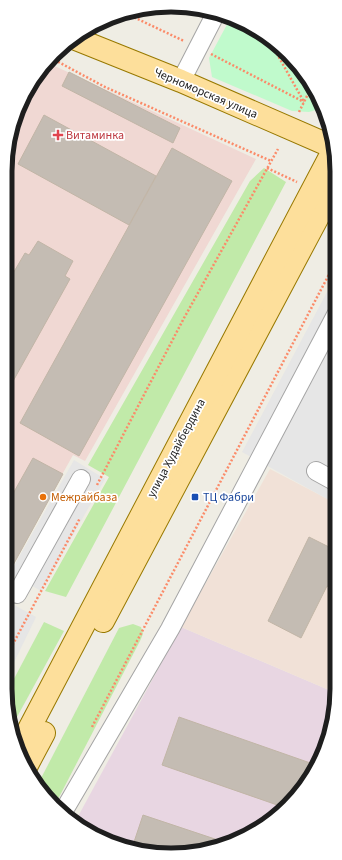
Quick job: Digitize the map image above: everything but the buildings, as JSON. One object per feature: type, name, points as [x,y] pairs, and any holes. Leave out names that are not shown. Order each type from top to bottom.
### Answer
[{"type":"main road","name":"Черноморская улица","points":[[80,41],[181,81],[328,145]]},
{"type":"main road","name":"улица Худайбердина","points":[[21,744],[330,158]]},
{"type":"main road","name":"улица Худайбердина","points":[[29,761],[330,193]]},
{"type":"lane","points":[[181,81],[214,18]]},
{"type":"lane","points":[[65,808],[170,629],[330,326]]},
{"type":"lane","points":[[316,471],[330,479]]},
{"type":"lane","points":[[17,594],[81,479]]},
{"type":"path","points":[[132,17],[186,43]]},
{"type":"path","points":[[276,52],[304,102]]},
{"type":"path","points":[[211,54],[304,102]]},
{"type":"path","points":[[57,61],[105,86],[271,161]]},
{"type":"path","points":[[297,114],[309,92]]},
{"type":"path","points":[[93,492],[184,318],[278,149]]},
{"type":"path","points":[[267,168],[297,183]]},
{"type":"path","points":[[89,733],[330,272]]},
{"type":"path","points":[[12,646],[82,512]]},
{"type":"shaded area","points":[[52,65],[256,159],[85,461],[73,455],[12,564],[12,161],[17,130],[24,110],[33,91]]},
{"type":"shaded area","points":[[330,286],[329,500],[242,452]]},
{"type":"shaded area","points":[[74,460],[105,479],[41,591],[12,574],[12,569]]},
{"type":"shaded area","points":[[270,469],[330,500],[330,690],[181,627]]},
{"type":"shaded area","points":[[12,604],[36,617],[12,667]]},
{"type":"shaded area","points":[[181,627],[330,690],[329,710],[325,730],[318,750],[309,768],[291,794],[276,809],[241,832],[222,840],[192,847],[161,848],[120,840],[91,827],[78,817]]},
{"type":"green space","points":[[228,22],[241,28],[276,51],[291,66],[309,92],[318,109],[309,112],[292,111],[212,77],[209,58]]},
{"type":"green space","points":[[264,168],[286,182],[66,597],[45,591],[109,477],[88,465],[250,181]]},
{"type":"green space","points":[[44,622],[64,631],[15,720],[12,699],[12,683]]},
{"type":"green space","points":[[133,624],[141,627],[143,634],[58,800],[51,794],[40,779],[119,628]]},
{"type":"place","name":"Витаминка","points":[[58,135]]},
{"type":"place","name":"Межрайбаза","points":[[43,497]]},
{"type":"place","name":"ТЦ Фабри","points":[[195,497]]}]
